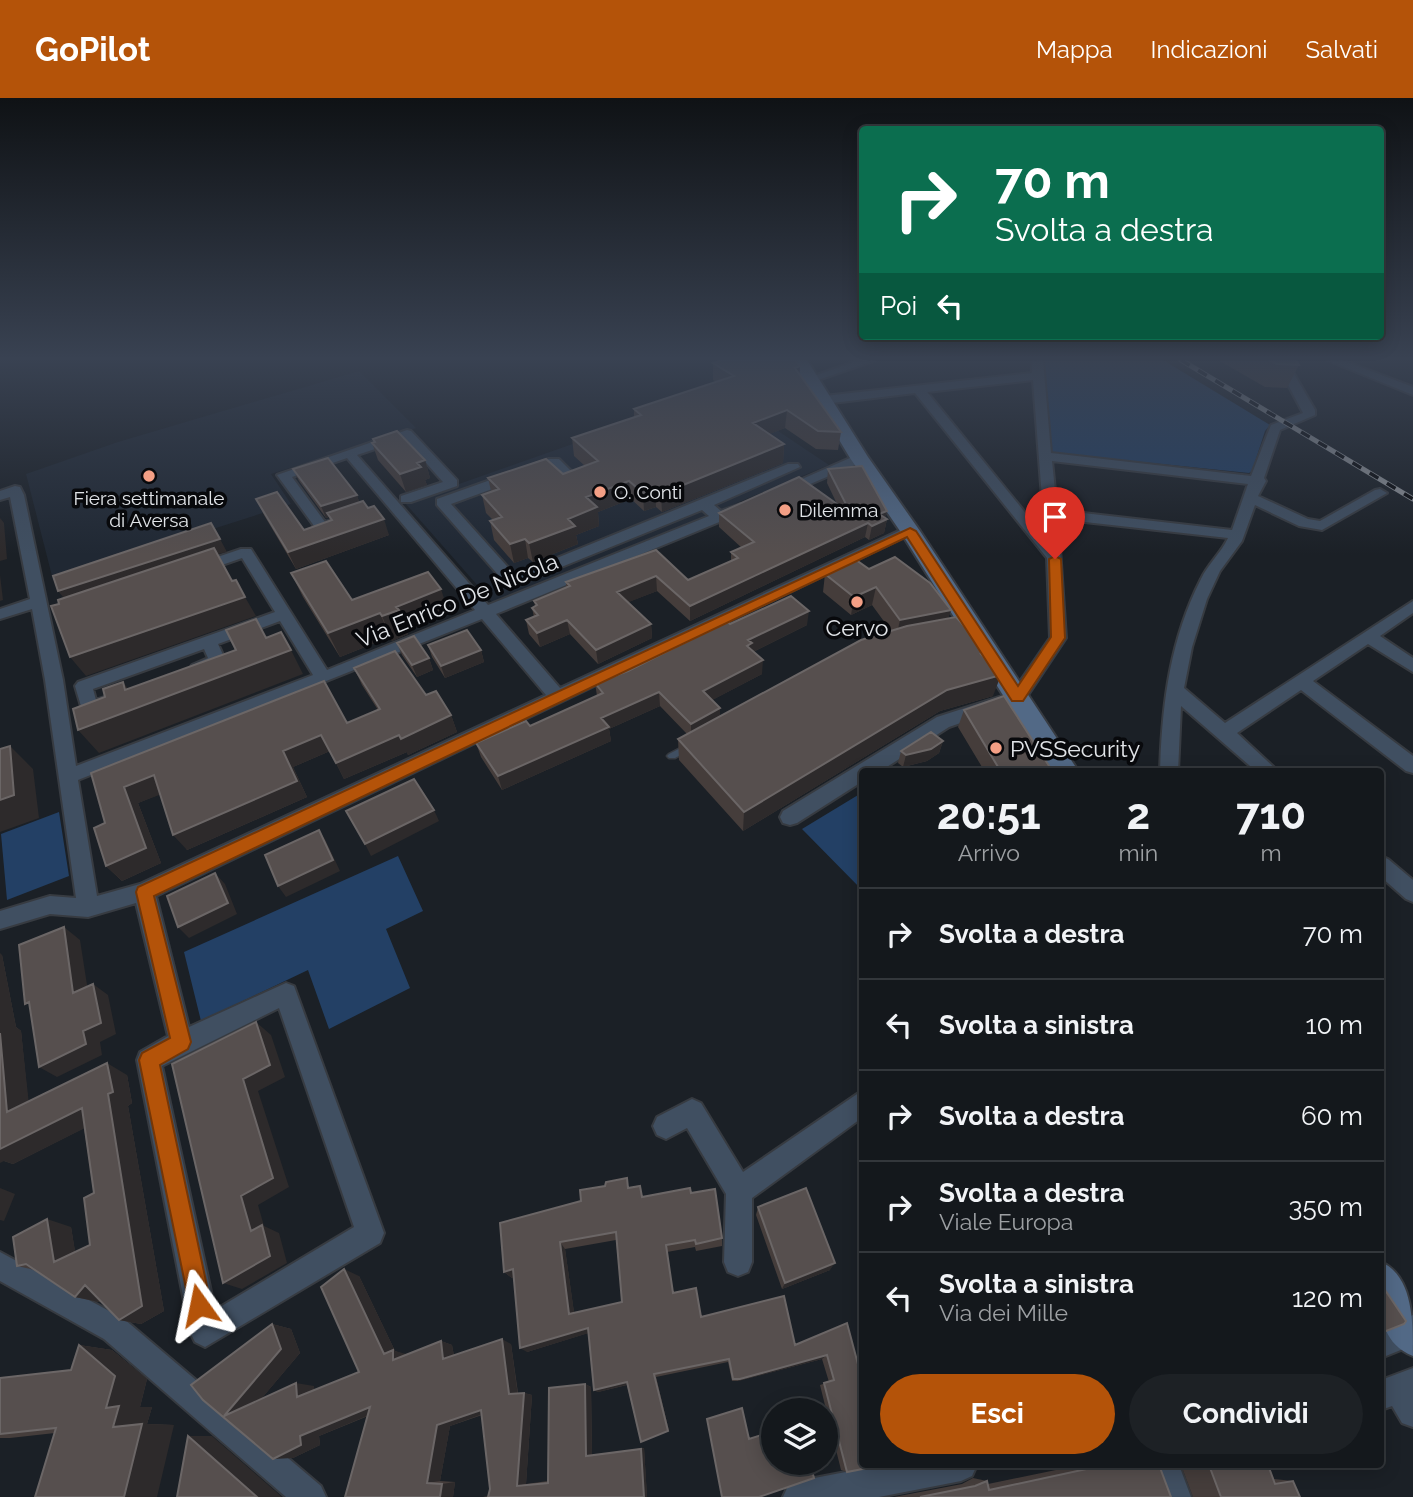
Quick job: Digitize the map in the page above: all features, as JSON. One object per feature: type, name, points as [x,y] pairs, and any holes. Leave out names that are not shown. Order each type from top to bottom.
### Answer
[{"type":"main road","points":[[839,425],[910,531],[967,629],[1017,697],[1062,768]]},
{"type":"main road","points":[[1384,1289],[1404,1335]]},
{"type":"street","points":[[947,425],[1055,559]]},
{"type":"street","points":[[869,768],[943,722],[1017,697],[1058,638],[1055,559],[1044,425]]},
{"type":"street","points":[[1169,768],[1173,689],[1195,611],[1212,573],[1232,547],[1259,481],[1275,428],[1282,425]]},
{"type":"street","points":[[359,515],[322,527],[284,475],[407,434],[452,483],[406,499]]},
{"type":"street","points":[[349,453],[558,697]]},
{"type":"street","points":[[1047,456],[1259,481]]},
{"type":"street","name":"Via Enrico De Nicola","points":[[69,776],[515,601],[859,458]]},
{"type":"street","points":[[512,582],[442,502],[554,462],[572,480]]},
{"type":"street","points":[[515,601],[501,587],[793,467]]},
{"type":"street","points":[[0,495],[15,491],[17,495],[40,602],[88,908]]},
{"type":"street","points":[[1252,498],[1304,523],[1322,526],[1380,493]]},
{"type":"street","points":[[704,504],[719,517]]},
{"type":"street","points":[[1051,514],[1237,535]]},
{"type":"street","points":[[0,920],[50,905],[88,908],[144,892],[910,531]]},
{"type":"street","points":[[180,574],[246,552],[323,678]]},
{"type":"street","points":[[0,614],[40,602]]},
{"type":"street","points":[[1224,733],[1413,606]]},
{"type":"street","points":[[128,695],[89,709],[84,686],[285,614]]},
{"type":"street","points":[[1368,636],[1413,666]]},
{"type":"street","points":[[179,676],[218,662],[209,642]]},
{"type":"street","points":[[1301,681],[1413,766]]},
{"type":"street","points":[[1173,689],[1265,768]]},
{"type":"street","points":[[790,817],[859,774]]},
{"type":"street","points":[[1384,868],[1413,892]]},
{"type":"street","points":[[144,892],[181,1042]]},
{"type":"street","points":[[286,994],[370,1233],[205,1332],[149,1060],[181,1042],[286,994]]},
{"type":"street","points":[[739,1191],[859,1105]]},
{"type":"street","points":[[666,1126],[692,1112],[739,1191],[738,1262]]},
{"type":"street","points":[[0,1266],[114,1329],[310,1497]]},
{"type":"street","points":[[799,1497],[946,1468]]},
{"type":"street","points":[[1164,1468],[1175,1497]]},
{"type":"lane","points":[[672,756],[704,738]]},
{"type":"shaded area","name":"Fiera settimanale di Aversa","points":[[175,425],[413,425],[416,428],[271,474],[291,504],[53,580],[26,474]]},
{"type":"shaded area","name":"O. Conti","points":[[626,425],[770,425],[829,465],[493,603],[405,503]]},
{"type":"shaded area","points":[[1048,425],[1270,425],[1249,473],[1054,453],[1051,450]]},
{"type":"shaded area","points":[[859,794],[859,887],[802,829]]},
{"type":"shaded area","points":[[59,812],[69,876],[7,900],[1,834]]},
{"type":"shaded area","points":[[398,856],[423,911],[386,929],[410,988],[329,1029],[308,970],[201,1021],[184,952]]},
{"type":"building","points":[[610,425],[756,425],[784,444],[661,494],[655,488],[643,493],[629,481],[586,497],[597,507],[568,519],[575,526],[529,543],[525,539],[510,544],[490,521],[502,517],[482,495],[499,489],[488,478],[546,459],[563,474],[598,461],[572,438]]},
{"type":"building","points":[[810,425],[836,425],[841,432],[818,431]]},
{"type":"building","points":[[397,431],[425,460],[417,463],[421,467],[400,474],[372,443],[375,442],[373,439]]},
{"type":"building","points":[[328,458],[357,495],[321,506],[293,469]]},
{"type":"building","points":[[862,466],[887,511],[879,514],[887,519],[872,526],[868,523],[690,606],[656,576],[617,592],[651,624],[596,650],[567,620],[537,633],[526,620],[538,615],[532,608],[537,605],[534,601],[570,586],[566,582],[656,550],[688,580],[738,558],[731,552],[754,542],[719,513],[799,477],[851,514],[828,469]]},
{"type":"building","points":[[277,492],[304,530],[332,520],[327,513],[363,501],[368,508],[374,506],[384,519],[288,552],[256,499]]},
{"type":"building","points":[[211,523],[220,539],[58,591],[53,576]]},
{"type":"building","points":[[214,548],[232,581],[236,580],[245,597],[70,657],[51,606],[59,604],[58,600]]},
{"type":"building","points":[[895,557],[930,583],[951,610],[900,620],[876,587],[854,597],[825,574],[856,560],[869,569]]},
{"type":"building","points":[[326,561],[352,600],[428,572],[441,589],[396,607],[399,610],[382,616],[380,613],[328,633],[291,573]]},
{"type":"building","points":[[791,596],[809,611],[748,640],[752,643],[747,646],[763,660],[703,691],[720,708],[691,724],[659,692],[601,718],[609,727],[498,776],[476,743],[526,721],[530,726],[603,693],[595,683],[628,671],[727,621],[730,624]]},
{"type":"building","points":[[956,617],[988,652],[981,654],[1001,675],[947,690],[744,812],[678,739],[861,640],[907,626]]},
{"type":"building","points":[[256,619],[266,638],[281,632],[291,650],[78,730],[73,709],[105,697],[103,689],[123,682],[125,690],[236,650],[226,630]]},
{"type":"building","points":[[467,630],[481,650],[441,666],[428,645]]},
{"type":"building","points":[[414,636],[429,658],[412,665],[397,643]]},
{"type":"building","points":[[395,651],[426,695],[436,691],[451,715],[401,739],[399,735],[336,763],[321,735],[283,751],[297,781],[173,835],[154,775],[124,787],[146,848],[106,866],[94,828],[105,823],[91,773],[324,681],[347,723],[380,709],[354,668]]},
{"type":"building","points":[[1004,696],[1050,768],[999,768],[964,710]]},
{"type":"building","points":[[931,732],[943,741],[931,749],[906,755],[901,751]]},
{"type":"building","points":[[10,746],[14,795],[0,800],[0,749]]},
{"type":"building","points":[[414,779],[434,810],[365,844],[346,811]]},
{"type":"building","points":[[319,830],[333,860],[278,886],[265,855]]},
{"type":"building","points":[[215,873],[228,903],[178,927],[167,896]]},
{"type":"building","points":[[64,927],[73,993],[93,984],[101,1023],[83,1031],[86,1044],[39,1067],[29,1002],[25,1004],[19,945]]},
{"type":"building","points":[[256,1022],[270,1065],[243,1079],[273,1178],[241,1196],[251,1231],[262,1225],[270,1256],[223,1283],[172,1064]]},
{"type":"building","points":[[0,1033],[7,1112],[107,1063],[113,1092],[108,1094],[142,1306],[119,1320],[85,1285],[75,1297],[26,1264],[17,1266],[13,1237],[47,1219],[54,1262],[90,1245],[84,1198],[94,1193],[82,1108],[0,1149]]},
{"type":"building","points":[[627,1178],[628,1188],[640,1186],[642,1197],[690,1188],[691,1193],[715,1189],[722,1238],[696,1244],[695,1240],[666,1245],[673,1293],[696,1288],[701,1317],[784,1296],[795,1345],[847,1323],[859,1368],[859,1468],[868,1468],[847,1472],[838,1437],[838,1398],[828,1398],[824,1383],[834,1380],[827,1355],[740,1379],[733,1379],[729,1359],[654,1374],[668,1431],[641,1442],[627,1382],[594,1390],[588,1328],[520,1348],[513,1269],[504,1272],[500,1223],[581,1201],[580,1190],[605,1186],[606,1182]],"holes":[[[616,1232],[622,1302],[569,1314],[560,1242]]]},
{"type":"building","points":[[806,1188],[835,1263],[785,1283],[758,1207]]},
{"type":"building","points":[[344,1269],[384,1354],[393,1350],[393,1360],[441,1341],[443,1359],[502,1339],[509,1394],[524,1393],[517,1486],[548,1483],[549,1388],[585,1384],[586,1456],[641,1449],[644,1497],[488,1497],[490,1489],[481,1410],[437,1425],[427,1483],[442,1484],[440,1497],[345,1497],[370,1407],[300,1436],[301,1445],[273,1459],[203,1400],[191,1385],[272,1324],[281,1349],[224,1416],[296,1383],[297,1397],[359,1372],[321,1287]]},
{"type":"building","points":[[1384,1288],[1406,1321],[1384,1332]]},
{"type":"building","points":[[79,1345],[115,1376],[106,1408],[119,1406],[113,1427],[142,1424],[124,1497],[35,1497],[56,1428],[0,1434],[0,1378],[71,1370]]},
{"type":"building","points":[[742,1408],[749,1439],[761,1435],[761,1475],[813,1475],[814,1478],[759,1497],[722,1497],[707,1419]]},
{"type":"building","points":[[188,1436],[257,1497],[177,1497]]},
{"type":"building","points":[[1091,1468],[1160,1468],[1171,1497],[920,1497],[987,1481],[989,1490]]},
{"type":"building","points":[[1210,1468],[1269,1468],[1275,1484],[1293,1481],[1300,1497],[1221,1497]]},
{"type":"railway","points":[[1290,425],[1413,499]]},
{"type":"place","name":"Fiera settimanale di Aversa","points":[[149,476]]},
{"type":"place","name":"O. Conti","points":[[600,492]]},
{"type":"place","name":"Dilemma","points":[[785,510]]},
{"type":"place","name":"Cervo","points":[[857,602]]},
{"type":"place","name":"PVSSecurity","points":[[996,748]]},
{"type":"route","points":[[199,1305],[149,1060],[181,1042],[144,892],[910,531],[1017,697],[1028,685],[1058,638],[1055,559]]}]
